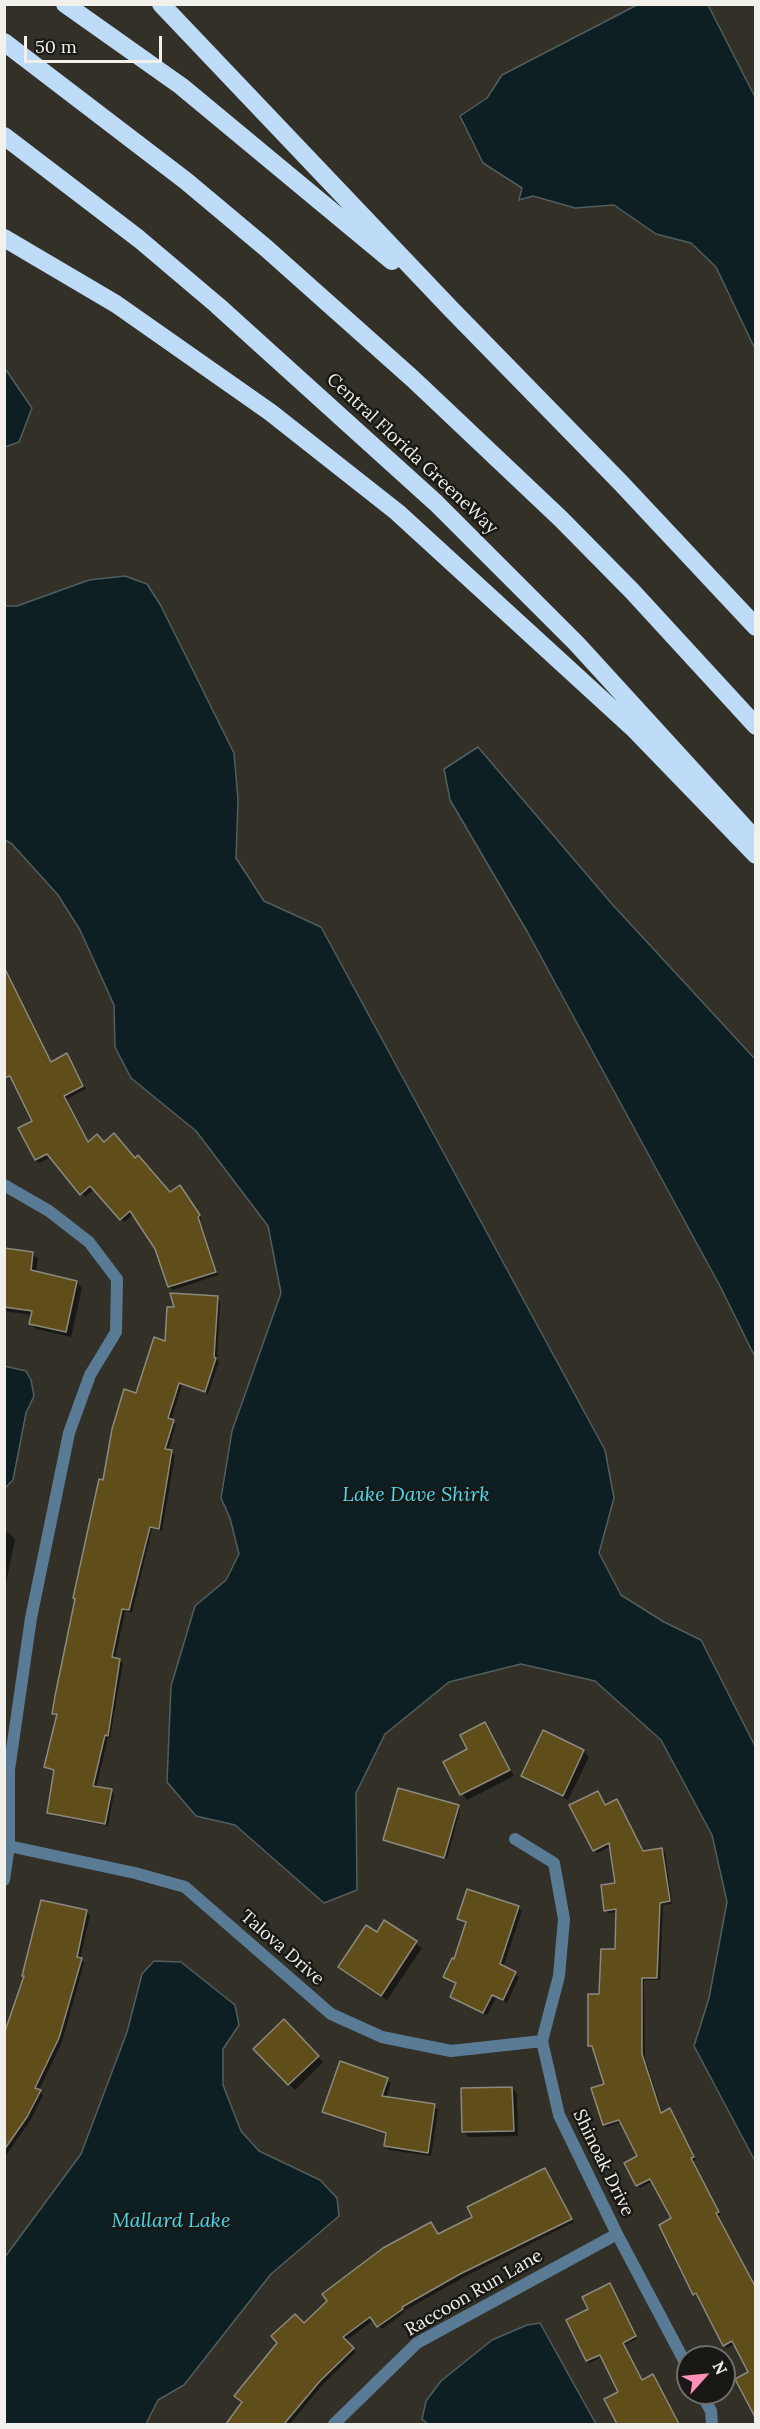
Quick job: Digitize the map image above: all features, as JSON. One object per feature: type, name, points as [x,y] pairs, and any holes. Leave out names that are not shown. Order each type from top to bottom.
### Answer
[{"type":"highway","points":[[65,4],[181,86],[451,309]]},
{"type":"highway","points":[[161,4],[756,627]]},
{"type":"highway","points":[[4,42],[186,180],[414,379],[561,519],[756,726]]},
{"type":"highway","name":"Central Florida GreeneWay","points":[[4,136],[138,239],[217,305],[428,495],[577,644],[756,840]]},
{"type":"highway","points":[[4,238],[125,310],[270,412],[397,512],[633,728],[756,855]]},
{"type":"street","points":[[4,1185],[49,1211],[89,1242],[117,1279],[116,1332],[90,1375],[69,1433],[32,1618],[9,1770],[4,1880]]},
{"type":"street","name":"Shinoak Drive","points":[[515,1839],[554,1863],[564,1920],[559,1976],[542,2041],[559,2115],[617,2234],[676,2345]]},
{"type":"street","name":"Talova Drive","points":[[7,1845],[135,1873],[185,1887],[331,2014],[382,2037],[451,2051],[542,2041]]},
{"type":"street","name":"Raccoon Run Lane","points":[[334,2424],[417,2343],[617,2234]]},
{"type":"street","points":[[708,2405],[711,2411],[712,2424]]},
{"type":"water","points":[[637,5],[708,5],[755,97],[755,349],[716,267],[691,243],[656,234],[614,205],[575,208],[533,196],[519,200],[522,188],[483,163],[460,116],[487,98],[502,75]]},
{"type":"water","points":[[4,367],[32,408],[19,442],[5,447]]},
{"type":"water","name":"Lake Dave Shirk","points":[[125,576],[147,584],[161,606],[234,753],[238,800],[236,858],[264,901],[321,927],[605,1450],[614,1498],[599,1553],[621,1595],[664,1622],[701,1640],[755,1746],[755,2161],[694,2046],[709,1998],[727,1902],[712,1835],[661,1740],[595,1681],[521,1664],[449,1682],[385,1734],[356,1793],[357,1890],[324,1903],[235,1825],[196,1816],[167,1782],[171,1686],[195,1606],[226,1580],[239,1554],[230,1518],[221,1498],[232,1431],[281,1293],[268,1226],[196,1131],[131,1078],[115,1047],[114,1005],[80,930],[58,895],[12,844],[5,840],[5,606],[17,606],[89,580]]},
{"type":"water","points":[[478,747],[612,904],[755,1059],[755,1357],[721,1288],[528,933],[450,800],[444,769]]},
{"type":"water","points":[[4,1366],[26,1371],[31,1380],[34,1396],[26,1413],[13,1480],[5,1488]]},
{"type":"water","name":"Mallard Lake","points":[[154,1961],[181,1962],[235,2005],[239,2025],[223,2049],[223,2085],[241,2131],[259,2151],[320,2180],[337,2198],[339,2216],[271,2274],[184,2385],[158,2400],[146,2424],[5,2424],[5,2257],[81,2154],[127,2032],[142,1974]]},
{"type":"water","points":[[540,2323],[596,2424],[428,2424],[422,2419],[426,2401],[441,2381],[492,2340],[527,2325]]},
{"type":"building","points":[[4,967],[51,1062],[67,1053],[83,1086],[64,1096],[88,1142],[97,1134],[104,1142],[114,1133],[135,1158],[138,1155],[170,1192],[180,1185],[200,1215],[198,1217],[216,1272],[168,1287],[155,1249],[130,1211],[120,1220],[90,1186],[80,1195],[47,1154],[35,1160],[18,1128],[32,1121],[10,1076],[4,1078]]},
{"type":"building","points":[[4,1248],[33,1252],[31,1270],[77,1281],[66,1332],[29,1324],[32,1311],[4,1307]]},
{"type":"building","points":[[170,1293],[218,1296],[214,1357],[216,1358],[205,1392],[179,1383],[168,1418],[174,1420],[165,1449],[172,1450],[159,1529],[150,1527],[129,1610],[122,1609],[112,1657],[120,1659],[108,1736],[105,1735],[93,1786],[112,1789],[105,1824],[47,1813],[54,1770],[44,1767],[57,1714],[52,1714],[75,1599],[73,1598],[99,1479],[103,1480],[112,1429],[124,1389],[136,1393],[154,1337],[165,1341],[167,1307],[174,1307]]},
{"type":"building","points":[[485,1722],[510,1770],[460,1795],[443,1762],[467,1749],[460,1735]]},
{"type":"building","points":[[543,1730],[584,1750],[563,1796],[521,1776]]},
{"type":"building","points":[[398,1788],[459,1805],[444,1858],[383,1840]]},
{"type":"building","points":[[598,1791],[605,1805],[617,1799],[643,1851],[662,1848],[670,1901],[660,1903],[657,1978],[642,1978],[642,2054],[661,2113],[670,2108],[694,2157],[691,2158],[719,2212],[716,2213],[756,2288],[756,2419],[736,2381],[736,2378],[748,2372],[736,2345],[732,2341],[722,2345],[696,2293],[693,2295],[659,2225],[671,2218],[650,2179],[636,2186],[624,2163],[637,2156],[619,2120],[603,2125],[591,2088],[604,2084],[592,2046],[588,2046],[588,1994],[599,1994],[601,1949],[615,1949],[616,1909],[604,1911],[601,1885],[615,1883],[609,1843],[593,1851],[569,1805]]},
{"type":"building","points":[[467,1889],[519,1906],[500,1964],[516,1972],[503,2000],[492,1995],[483,2013],[450,1997],[456,1983],[443,1977],[452,1958],[454,1959],[466,1922],[457,1919]]},
{"type":"building","points":[[41,1900],[87,1910],[77,1957],[82,1958],[59,2038],[35,2088],[41,2090],[27,2117],[4,2150],[4,2034],[24,1976],[22,1976]]},
{"type":"building","points":[[384,1920],[417,1941],[381,1996],[338,1967],[366,1925],[377,1932]]},
{"type":"building","points":[[284,2019],[319,2056],[288,2085],[253,2049]]},
{"type":"building","points":[[340,2061],[388,2078],[382,2096],[435,2104],[428,2153],[384,2146],[386,2133],[322,2112]]},
{"type":"building","points":[[512,2087],[514,2131],[462,2132],[461,2088]]},
{"type":"building","points":[[545,2168],[572,2219],[460,2274],[402,2307],[403,2309],[377,2327],[370,2317],[343,2337],[354,2348],[320,2381],[284,2424],[226,2424],[242,2402],[234,2396],[277,2343],[271,2336],[295,2314],[304,2323],[327,2301],[322,2294],[383,2248],[431,2222],[438,2234],[472,2217],[467,2207]]},
{"type":"building","points":[[610,2283],[636,2336],[623,2343],[642,2380],[653,2374],[679,2424],[617,2424],[604,2399],[618,2392],[600,2355],[586,2361],[566,2320],[588,2309],[582,2297]]}]
